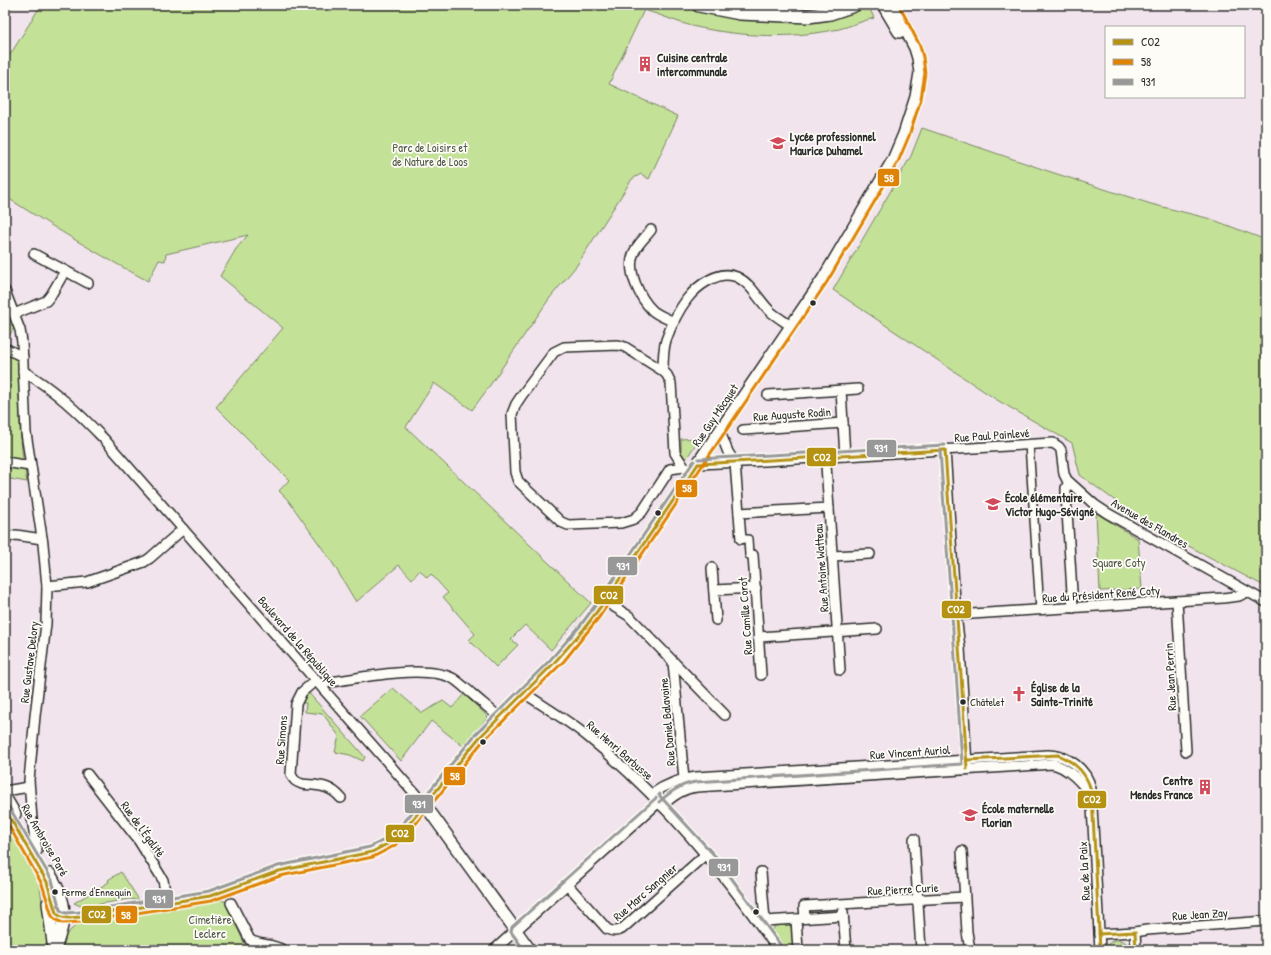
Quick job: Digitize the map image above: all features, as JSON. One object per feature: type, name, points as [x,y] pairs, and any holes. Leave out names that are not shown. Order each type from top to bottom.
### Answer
[{"type":"main road","points":[[699,5],[740,13],[808,16],[818,16],[854,5]]},
{"type":"main road","points":[[780,15],[812,10],[827,5]]},
{"type":"street","name":"Rue Guy Môcquet","points":[[883,5],[914,61],[918,86]]},
{"type":"street","name":"Rue Guy Môcquet","points":[[64,918],[69,916],[210,896],[280,871],[377,850],[401,834],[476,741],[572,643],[604,602],[691,468],[720,432],[825,275],[889,168],[904,134],[918,86],[920,69],[917,53],[893,5]]},
{"type":"street","points":[[651,230],[632,256],[631,267],[633,278],[643,299],[652,310],[674,322]]},
{"type":"street","points":[[34,254],[88,283]]},
{"type":"street","points":[[14,314],[46,301],[65,270]]},
{"type":"street","points":[[663,371],[664,349],[674,322],[684,304],[694,292],[712,279],[732,275],[743,280],[770,311],[791,326]]},
{"type":"street","name":"Rue Gustave Delory","points":[[5,291],[20,330],[26,433],[42,539],[47,586],[46,624],[35,716],[29,787],[37,851]]},
{"type":"street","points":[[618,345],[625,347],[667,375],[671,383],[675,454],[691,468],[670,469],[642,512],[634,519],[621,523],[575,526],[568,525],[561,522],[518,481],[515,472],[512,414],[522,395],[554,352],[564,347],[618,345]]},
{"type":"street","points":[[5,348],[22,357]]},
{"type":"street","name":"Boulevard de la République","points":[[23,371],[54,391],[109,444],[425,804],[530,950]]},
{"type":"street","points":[[768,395],[858,389]]},
{"type":"street","points":[[841,390],[845,456]]},
{"type":"street","name":"Rue Auguste Rodin","points":[[743,430],[843,423]]},
{"type":"street","points":[[720,432],[728,452],[736,463],[741,539],[748,539],[749,555],[753,555]]},
{"type":"street","name":"Rue Paul Painlevé","points":[[691,468],[736,463],[1049,443]]},
{"type":"street","name":"Avenue des Flandres","points":[[1049,443],[1056,445],[1061,450],[1064,474],[1069,482],[1095,505],[1266,602]]},
{"type":"street","points":[[1029,444],[1040,610]]},
{"type":"street","points":[[945,450],[967,764]]},
{"type":"street","points":[[5,462],[30,466]]},
{"type":"street","name":"Rue Antoine Watteau","points":[[826,465],[840,670]]},
{"type":"street","points":[[1069,482],[1066,488],[1066,495],[1073,608]]},
{"type":"street","points":[[739,513],[829,508]]},
{"type":"street","points":[[47,586],[87,582],[144,562],[184,529]]},
{"type":"street","points":[[5,543],[8,536],[16,535],[42,539]]},
{"type":"street","points":[[832,556],[870,554]]},
{"type":"street","name":"Rue Camille Corot","points":[[753,555],[761,675]]},
{"type":"street","points":[[712,568],[716,620]]},
{"type":"street","points":[[714,590],[756,588]]},
{"type":"street","name":"Rue du Président René Coty","points":[[956,615],[1232,598],[1247,592]]},
{"type":"street","name":"Rue Jean Perrin","points":[[1177,601],[1186,751]]},
{"type":"street","name":"Rue Daniel Balavoine","points":[[604,602],[629,616],[725,715]]},
{"type":"street","points":[[759,637],[877,629]]},
{"type":"street","name":"Rue Daniel Balavoine","points":[[673,662],[684,779]]},
{"type":"street","points":[[318,682],[394,673],[439,675],[449,677],[458,682],[499,717]]},
{"type":"street","name":"Rue Simons","points":[[318,682],[302,692],[296,704],[291,774],[294,780],[302,784],[329,788],[336,792],[341,798]]},
{"type":"street","name":"Rue Henri Barbusse","points":[[524,693],[586,736],[652,794],[706,854],[762,922],[778,950]]},
{"type":"street","name":"Rue Vincent Auriol","points":[[494,950],[567,884],[660,804],[690,788],[697,786],[967,764]]},
{"type":"street","name":"Rue Vincent Auriol","points":[[652,794],[668,785],[684,779],[713,775],[967,764],[1055,764],[1066,770],[1084,786],[1092,806]]},
{"type":"street","name":"Rue de l'Égalité","points":[[87,774],[139,842],[160,875],[163,880],[167,903]]},
{"type":"street","points":[[5,792],[29,787]]},
{"type":"street","name":"Rue Ambroise Paré","points":[[5,798],[52,877],[62,897],[65,909],[64,918],[58,915],[55,911],[48,885],[5,809]]},
{"type":"street","name":"Rue de la Paix","points":[[1092,806],[1100,950]]},
{"type":"street","points":[[914,839],[921,950]]},
{"type":"street","points":[[962,851],[964,897],[970,950]]},
{"type":"street","name":"Rue Marc Sangnier","points":[[567,884],[607,929],[611,931],[618,931],[706,854]]},
{"type":"street","name":"Rue Ambroise Paré","points":[[40,869],[46,887],[54,948]]},
{"type":"street","points":[[761,872],[762,922],[843,916]]},
{"type":"street","name":"Rue Ambroise Paré","points":[[62,897],[71,908],[82,911],[128,904],[141,906]]},
{"type":"street","name":"Rue Pierre Curie","points":[[801,918],[804,906],[964,897]]},
{"type":"street","points":[[231,902],[250,940],[255,943],[278,947],[283,950]]},
{"type":"street","points":[[843,904],[846,950]]},
{"type":"street","points":[[54,948],[64,918]]},
{"type":"street","points":[[798,950],[801,918]]},
{"type":"street","name":"Rue Jean Zay","points":[[1135,932],[1266,921]]},
{"type":"street","points":[[1100,934],[1135,932],[1136,950]]},
{"type":"green space","name":"Parc de Loisirs et de Nature de Loos","points":[[41,5],[868,5],[874,18],[839,29],[803,34],[768,36],[732,33],[696,27],[644,10],[609,84],[678,116],[649,179],[641,174],[632,179],[577,265],[549,299],[472,410],[434,383],[406,427],[591,603],[551,650],[525,625],[511,639],[518,645],[496,667],[469,640],[475,634],[443,597],[448,593],[431,574],[427,578],[420,570],[412,579],[399,565],[356,602],[332,562],[288,500],[279,491],[289,480],[216,407],[283,328],[220,276],[236,249],[248,235],[166,254],[165,261],[159,260],[148,281],[62,232],[11,200],[5,194],[5,63]]},
{"type":"green space","points":[[922,128],[1151,204],[1211,219],[1266,240],[1266,587],[1147,524],[1080,475],[1072,443],[997,400],[833,290],[911,156]]},
{"type":"green space","points":[[5,304],[14,328],[5,342]]},
{"type":"green space","points":[[5,353],[18,361],[21,440],[27,482],[5,478]]},
{"type":"green space","points":[[700,438],[686,459],[681,452],[681,439]]},
{"type":"green space","name":"Square Coty","points":[[1096,513],[1138,539],[1142,589],[1100,591]]},
{"type":"green space","points":[[393,688],[422,713],[443,701],[452,708],[464,694],[488,717],[463,746],[431,721],[401,761],[360,716]]},
{"type":"green space","points":[[307,691],[365,757],[363,761],[350,755],[335,752],[339,736],[323,714],[305,712],[306,703],[300,703]]},
{"type":"green space","points":[[5,822],[39,880],[48,945],[47,950],[5,950]]},
{"type":"green space","points":[[121,872],[139,900],[129,899],[83,907],[74,903],[109,882],[108,880]]},
{"type":"green space","name":"Cimetière Leclerc","points":[[222,900],[226,902],[245,945],[247,947],[263,950],[62,950],[65,935],[78,924]]},
{"type":"green space","points":[[787,924],[792,928],[794,950],[785,950],[774,934],[773,929],[776,925]]},
{"type":"green space","points":[[1114,940],[1124,942],[1128,945],[1130,950],[1105,950],[1108,944]]},
{"type":"transit line","name":"58","points":[[5,819],[42,884],[52,916],[56,920],[63,923],[81,922],[211,901],[280,876],[373,857],[394,846],[409,832],[483,741],[564,661],[600,616],[827,282],[898,162],[909,136],[921,99],[925,73],[923,57],[920,46],[899,5]]},
{"type":"transit line","name":"931","points":[[698,459],[945,445]]},
{"type":"transit line","name":"931","points":[[659,802],[676,789],[696,782],[962,764],[940,450]]},
{"type":"transit line","name":"CO2","points":[[945,450],[967,769]]},
{"type":"transit line","name":"CO2","points":[[698,464],[945,450]]},
{"type":"transit line","name":"931","points":[[9,807],[52,880],[60,910],[65,913],[209,891],[278,866],[370,847],[388,838],[401,826],[475,735],[550,660],[580,626],[694,461]]},
{"type":"transit line","name":"CO2","points":[[5,809],[47,882],[56,913],[61,917],[67,918],[210,896],[279,871],[372,852],[391,842],[405,829],[479,738],[554,663],[584,629],[698,464]]},
{"type":"transit line","name":"CO2","points":[[967,760],[1058,755],[1071,762],[1085,776],[1092,796],[1100,950]]},
{"type":"transit line","name":"931","points":[[660,794],[659,795],[716,857],[782,947]]},
{"type":"transit line","name":"931","points":[[524,950],[511,932],[512,927],[656,798]]},
{"type":"transit line","name":"CO2","points":[[1099,934],[1135,932],[1136,950]]},
{"type":"place","name":"Cuisine centrale intercommunale","points":[[645,64]]},
{"type":"place","name":"Lycée professionnel Maurice Duhamel","points":[[778,143]]},
{"type":"place","name":"École élémentaire Victor Hugo-Sévigné","points":[[993,504]]},
{"type":"place","name":"Église de la Sainte-Trinité","points":[[1019,694]]},
{"type":"place","name":"Châtelet","points":[[963,702]]},
{"type":"place","name":"Centre Mendes France","points":[[1205,787]]},
{"type":"place","name":"École maternelle Florian","points":[[970,815]]},
{"type":"place","name":"Ferme d'Ennequin","points":[[55,892]]}]
